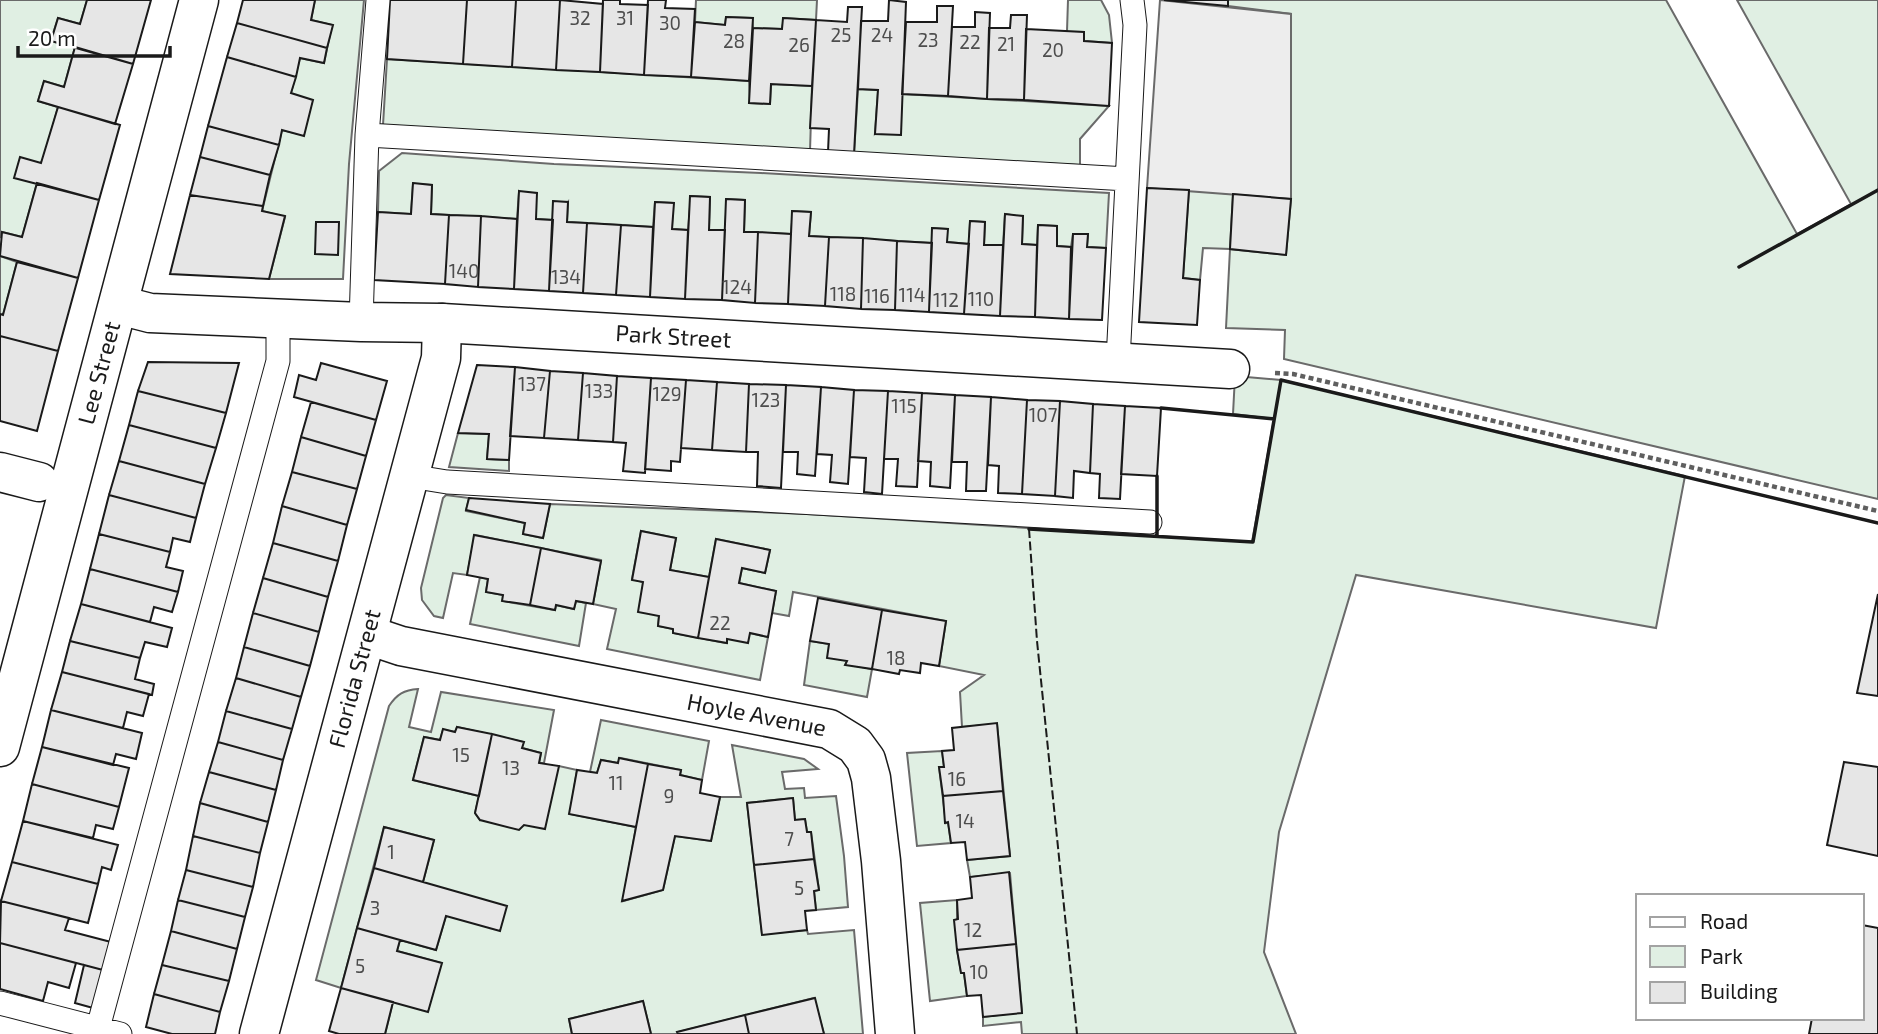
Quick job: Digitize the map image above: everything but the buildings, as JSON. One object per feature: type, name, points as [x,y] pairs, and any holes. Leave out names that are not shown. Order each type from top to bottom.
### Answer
[{"type":"street","name":"Lee Street","points":[[0,747],[199,0]]},
{"type":"street","name":"Park Street","points":[[118,306],[150,313],[361,323],[442,323],[1230,369]]},
{"type":"street","name":"Florida Street","points":[[259,1034],[441,358],[442,323]]},
{"type":"street","points":[[0,472],[38,482]]},
{"type":"street","name":"Hoyle Avenue","points":[[368,635],[401,646],[828,729],[855,745],[866,760],[871,778],[881,862],[895,1034]]},
{"type":"lane","points":[[361,323],[367,135],[377,0]]},
{"type":"lane","points":[[1118,361],[1135,25],[1132,0]]},
{"type":"lane","points":[[367,135],[1127,179]]},
{"type":"lane","points":[[0,1003],[109,1031],[278,361],[278,318]]},
{"type":"lane","points":[[410,476],[447,482],[1150,522]]},
{"type":"path","points":[[1293,374],[1878,511]]},
{"type":"green space","points":[[0,0],[87,0],[80,24],[58,18],[51,40],[75,47],[64,87],[44,81],[38,101],[58,107],[22,237],[2,232],[0,238]]},
{"type":"green space","points":[[315,0],[364,0],[349,164],[343,279],[269,279],[285,217],[262,211],[282,130],[303,135],[291,93],[300,58],[324,63],[332,25],[311,20]]},
{"type":"green space","points":[[696,0],[817,0],[816,20],[784,18],[782,29],[753,28],[752,18],[726,17],[725,25],[695,22]]},
{"type":"green space","points":[[1068,0],[1101,0],[1109,15],[1112,43],[1084,41],[1067,31]]},
{"type":"green space","points":[[1228,0],[1666,0],[1797,234],[1851,204],[1737,0],[1878,0],[1878,499],[1284,359],[1285,330],[1226,328],[1230,249],[1286,255],[1291,199],[1291,14],[1228,6]]},
{"type":"green space","points":[[387,59],[749,81],[750,103],[770,104],[771,84],[812,86],[810,151],[383,125]]},
{"type":"green space","points":[[858,89],[878,90],[875,133],[902,94],[1109,106],[1080,139],[1080,165],[854,154]]},
{"type":"green space","points":[[402,153],[554,164],[1109,193],[1106,248],[1087,247],[1088,235],[1073,234],[1071,247],[1057,246],[1057,226],[1038,225],[1037,245],[1022,244],[1023,217],[1005,214],[1003,245],[984,245],[985,222],[970,221],[969,244],[947,242],[947,229],[932,228],[932,243],[809,236],[811,212],[793,211],[791,234],[744,232],[745,200],[727,199],[725,230],[709,230],[710,197],[691,196],[688,230],[672,229],[673,203],[655,202],[653,227],[567,222],[568,202],[553,220],[536,219],[519,192],[517,219],[431,214],[432,185],[413,184],[411,214],[378,212],[379,171]]},
{"type":"green space","points":[[1189,190],[1233,194],[1230,249],[1203,248],[1200,280],[1183,278]]},
{"type":"green space","points":[[0,256],[17,262],[3,315],[0,314]]},
{"type":"green space","points":[[1235,376],[1281,380],[1685,476],[1656,628],[1356,575],[1279,832],[1264,952],[1296,1034],[1022,1034],[1021,1022],[983,1026],[983,1017],[1022,1012],[1010,873],[970,877],[967,860],[1010,856],[997,724],[962,727],[960,692],[984,675],[939,666],[946,621],[793,592],[789,616],[772,613],[776,591],[739,583],[742,568],[765,573],[770,550],[716,539],[709,577],[670,570],[676,538],[641,531],[632,579],[643,582],[659,616],[658,626],[673,629],[673,633],[726,643],[727,639],[750,633],[768,637],[760,680],[607,649],[616,609],[593,604],[601,560],[475,535],[467,575],[453,573],[443,618],[434,616],[422,600],[421,588],[443,498],[446,495],[469,498],[466,511],[525,523],[523,534],[543,538],[550,504],[807,514],[1252,542],[1274,419],[1233,414]]},
{"type":"green space","points":[[458,433],[489,434],[487,459],[509,460],[509,471],[449,467]]},
{"type":"green space","points":[[480,577],[488,579],[486,592],[503,595],[503,601],[555,610],[556,605],[574,609],[576,601],[586,603],[579,646],[470,624]]},
{"type":"green space","points":[[810,641],[829,644],[847,661],[846,664],[872,669],[867,697],[804,685]]},
{"type":"green space","points":[[418,689],[409,727],[431,732],[441,692],[554,710],[544,763],[539,763],[541,753],[522,748],[523,742],[457,727],[455,732],[443,730],[440,740],[424,737],[413,780],[479,796],[475,813],[480,820],[559,766],[577,770],[570,814],[636,827],[623,901],[663,890],[675,836],[711,841],[720,797],[741,797],[732,745],[804,759],[818,769],[782,772],[785,789],[804,788],[805,798],[836,796],[848,907],[816,910],[814,891],[819,890],[811,832],[807,832],[805,819],[795,820],[793,798],[747,803],[762,934],[854,930],[863,1034],[824,1034],[814,998],[678,1034],[651,1034],[643,1001],[569,1019],[572,1034],[385,1034],[393,1002],[441,963],[397,951],[400,940],[436,950],[446,916],[423,882],[434,840],[384,827],[341,988],[316,980],[389,706],[401,693]]},
{"type":"green space","points":[[601,720],[709,741],[702,780],[680,775],[681,770],[620,758],[618,763],[601,760],[597,773],[590,772]]},
{"type":"green space","points":[[942,751],[944,767],[939,767],[951,843],[917,846],[907,753]]},
{"type":"green space","points":[[957,900],[957,950],[967,996],[930,1001],[920,903]]},
{"type":"shaded area","points":[[1160,0],[1291,14],[1291,199],[1147,188]]},
{"type":"fence","points":[[1029,529],[1037,641],[1077,1034]]},
{"type":"wall","points":[[1739,267],[1878,190]]},
{"type":"wall","points":[[1029,529],[1253,542],[1281,380],[1878,523]]},
{"type":"wall","points":[[1161,408],[1274,419]]},
{"type":"wall","points":[[1157,476],[1157,536]]}]
